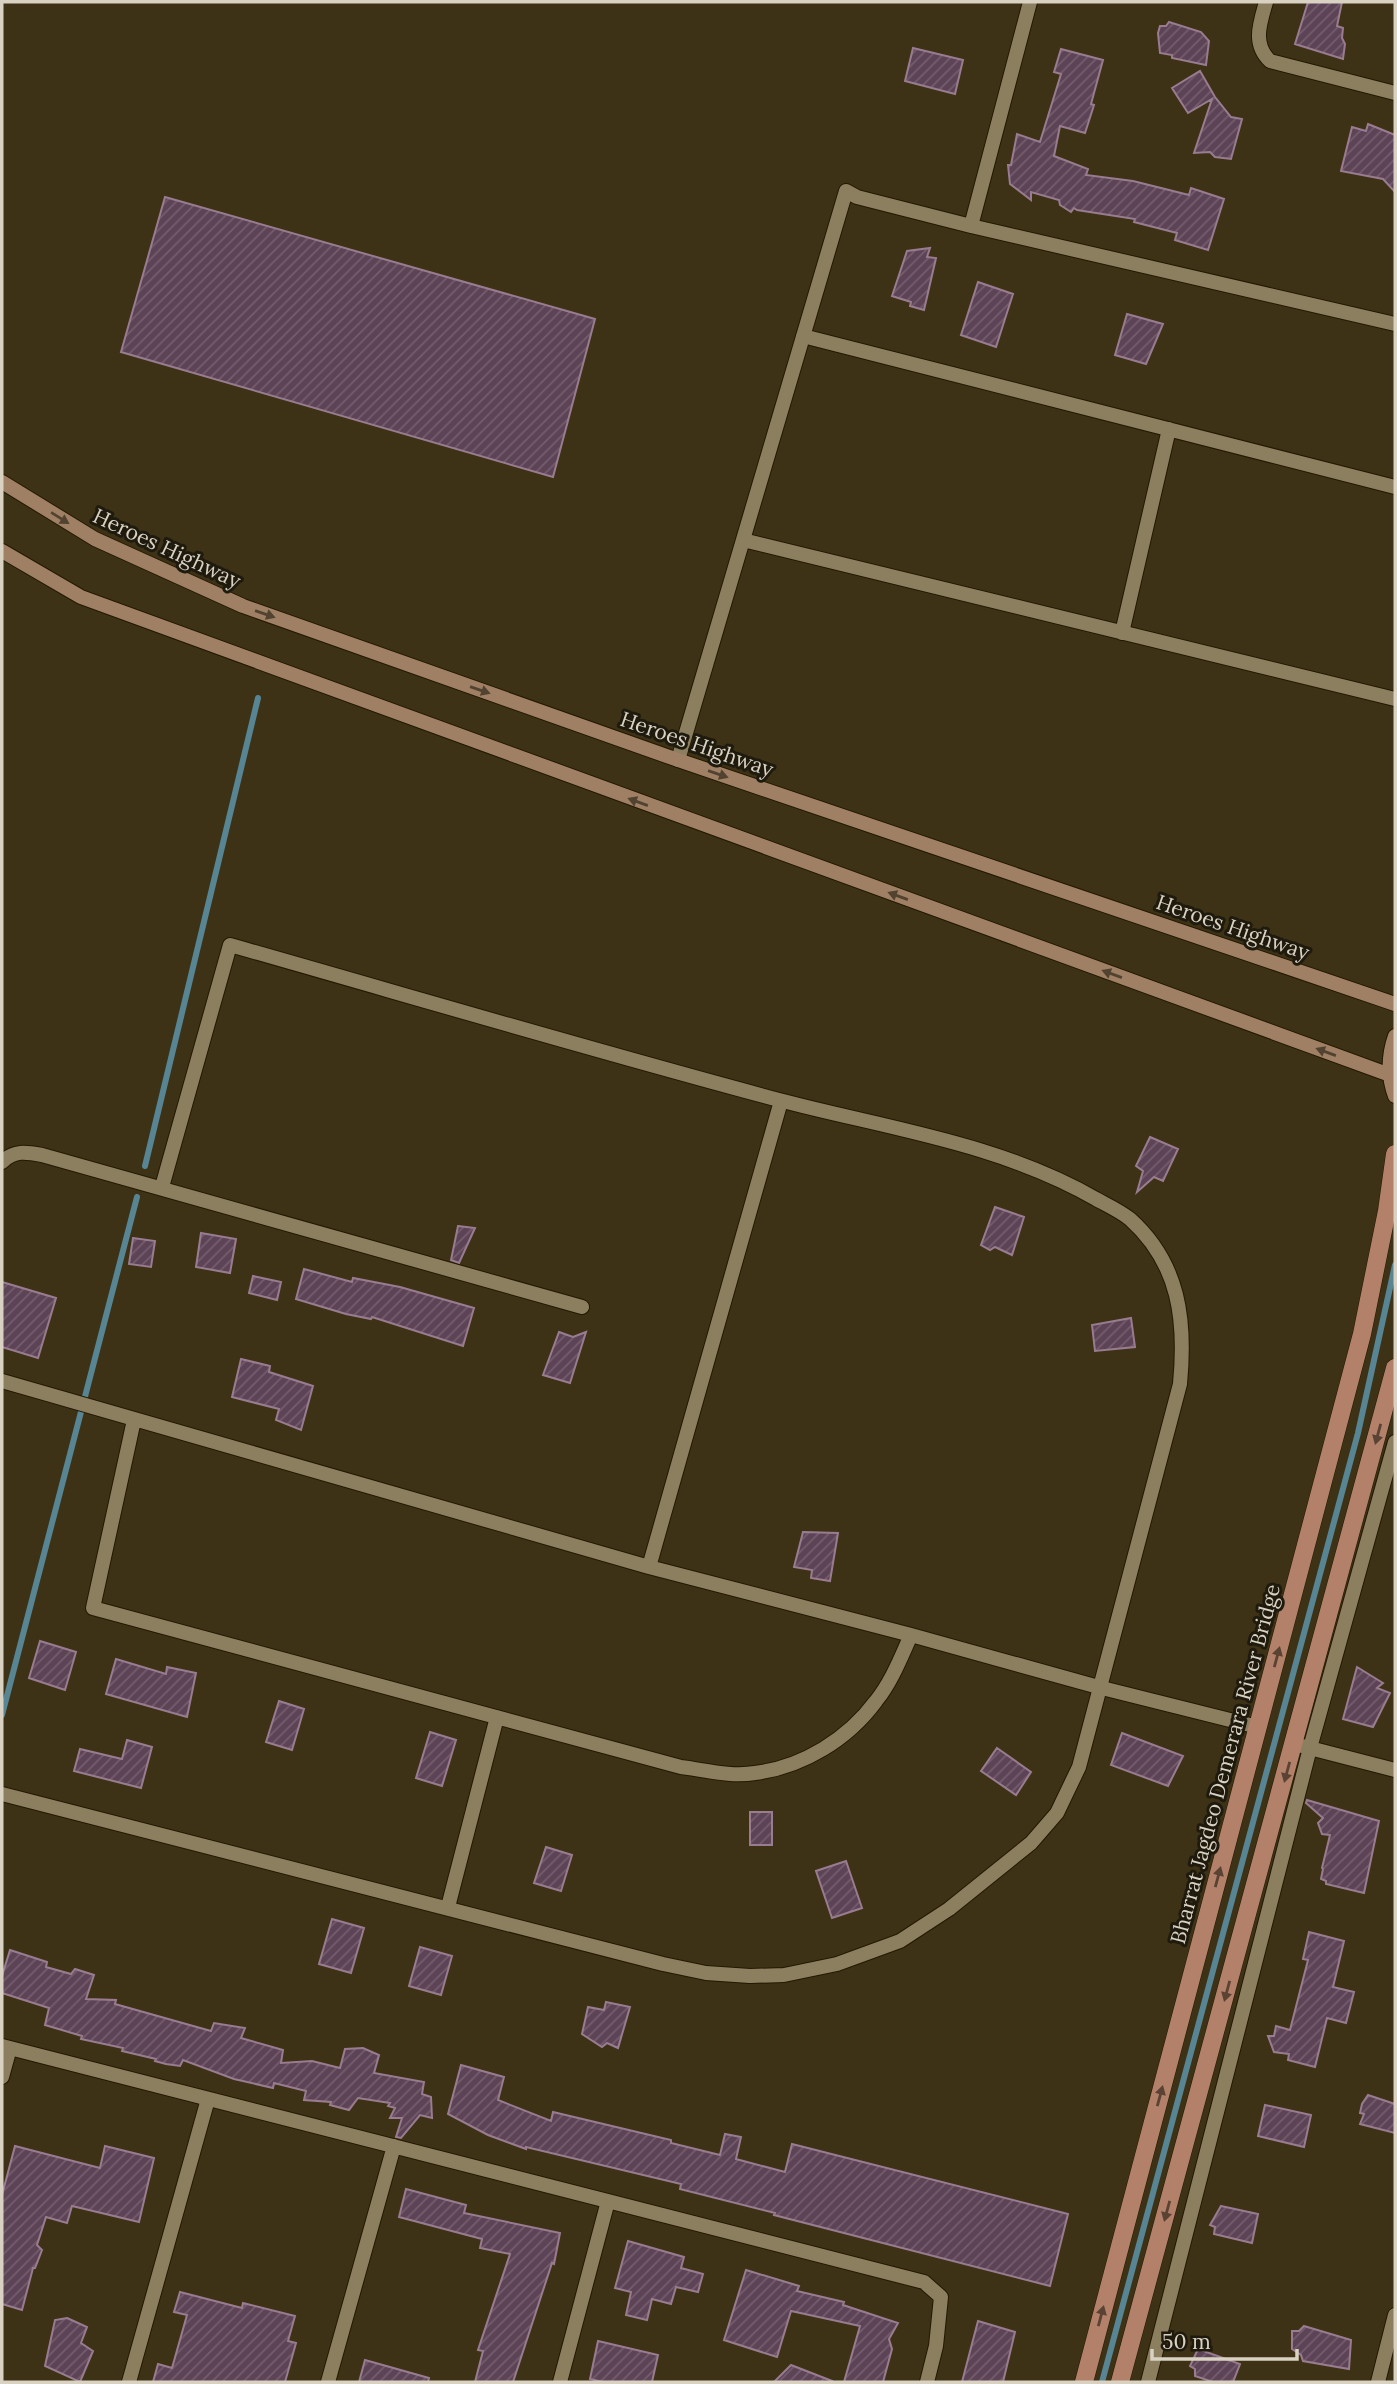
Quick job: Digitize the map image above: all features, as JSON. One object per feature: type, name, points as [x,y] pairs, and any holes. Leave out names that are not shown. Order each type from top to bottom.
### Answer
[{"type":"main road","name":"Heroes Highway","points":[[2,482],[95,539],[243,607],[678,760],[1395,1004]]},
{"type":"main road","points":[[2,551],[81,597],[141,620],[1390,1075]]},
{"type":"main road","points":[[1395,1037],[1390,1058],[1390,1075],[1395,1096]]},
{"type":"main road","name":"Bharrat Jagdeo Demerara River Bridge","points":[[1084,2382],[1362,1334],[1387,1211],[1395,1154]]},
{"type":"main road","points":[[1120,2382],[1303,1746],[1395,1368]]},
{"type":"street","points":[[971,226],[1030,2]]},
{"type":"street","points":[[1266,2],[1259,40],[1261,53],[1270,61],[1395,93]]},
{"type":"street","points":[[678,760],[846,191],[857,197],[971,226],[1395,324]]},
{"type":"street","points":[[803,336],[1395,487]]},
{"type":"street","points":[[1122,633],[1169,429]]},
{"type":"street","points":[[743,540],[1395,699]]},
{"type":"street","points":[[2,1794],[706,1973],[784,1975],[836,1964],[900,1941],[949,1909],[1031,1843],[1057,1813],[1079,1768],[1102,1688],[1180,1384],[1183,1352],[1180,1307],[1171,1276],[1155,1247],[1129,1218],[1079,1189],[1020,1163],[892,1126],[781,1101],[230,945],[162,1187]]},
{"type":"street","points":[[649,1567],[781,1101]]},
{"type":"street","points":[[2,1162],[8,1156],[23,1151],[162,1187],[582,1307]]},
{"type":"street","points":[[2,1381],[649,1567],[1258,1727]]},
{"type":"street","points":[[134,1420],[93,1608],[681,1766],[723,1773],[755,1774],[804,1760],[831,1744],[876,1701],[894,1673],[911,1635]]},
{"type":"street","points":[[1148,2382],[1303,1746],[1395,1442]]},
{"type":"street","points":[[447,1907],[497,1717]]},
{"type":"street","points":[[1303,1746],[1395,1770]]},
{"type":"street","points":[[2,2077],[6,2047],[924,2282],[941,2297],[936,2346],[927,2382]]},
{"type":"street","points":[[130,2382],[208,2099]]},
{"type":"street","points":[[328,2382],[394,2146]]},
{"type":"street","points":[[560,2382],[608,2201]]},
{"type":"street","points":[[1378,2382],[1395,2315]]},
{"type":"building","points":[[1308,2],[1342,2],[1337,26],[1343,28],[1343,59],[1295,44]]},
{"type":"building","points":[[1169,22],[1201,32],[1209,41],[1206,65],[1160,53],[1160,26],[1166,26]]},
{"type":"building","points":[[913,48],[963,60],[955,94],[905,81]]},
{"type":"building","points":[[1061,49],[1103,60],[1085,133],[1060,126],[1054,156],[1088,169],[1086,175],[1133,181],[1189,195],[1191,188],[1224,199],[1208,250],[1175,240],[1177,233],[1134,222],[1135,219],[1074,208],[1071,212],[1060,205],[1059,200],[1031,192],[1031,200],[1010,184],[1008,165],[1011,165],[1017,134],[1040,142],[1061,74],[1054,72]]},
{"type":"building","points":[[1200,71],[1231,117],[1242,119],[1231,159],[1215,157],[1210,152],[1194,153],[1212,99],[1188,113],[1172,88]]},
{"type":"building","points":[[1368,124],[1395,135],[1395,192],[1383,179],[1341,171],[1352,127],[1366,131]]},
{"type":"building","points":[[165,197],[595,319],[553,477],[121,352]]},
{"type":"building","points":[[930,248],[927,257],[936,258],[924,310],[910,306],[911,302],[892,296],[907,251]]},
{"type":"building","points":[[978,282],[1013,294],[996,347],[961,335]]},
{"type":"building","points":[[1127,314],[1163,324],[1146,364],[1115,355]]},
{"type":"building","points":[[1150,1137],[1178,1149],[1163,1181],[1154,1177],[1137,1192],[1143,1171],[1136,1166]]},
{"type":"building","points":[[995,1207],[1024,1217],[1012,1255],[995,1247],[990,1250],[981,1245]]},
{"type":"building","points":[[458,1226],[475,1228],[459,1263],[451,1260]]},
{"type":"building","points":[[201,1233],[236,1239],[230,1273],[196,1267]]},
{"type":"building","points":[[133,1238],[155,1241],[151,1267],[129,1264]]},
{"type":"building","points":[[304,1269],[352,1282],[353,1278],[400,1287],[474,1308],[463,1346],[372,1317],[371,1319],[346,1314],[296,1299]]},
{"type":"building","points":[[253,1276],[281,1282],[277,1300],[249,1293]]},
{"type":"building","points":[[2,1282],[56,1298],[38,1358],[2,1347]]},
{"type":"building","points":[[1131,1318],[1135,1347],[1095,1351],[1092,1325]]},
{"type":"building","points":[[559,1332],[573,1337],[586,1332],[570,1383],[543,1375]]},
{"type":"building","points":[[241,1359],[270,1366],[269,1372],[313,1386],[301,1430],[276,1420],[279,1409],[232,1397]]},
{"type":"building","points":[[803,1532],[838,1533],[830,1581],[811,1578],[812,1570],[794,1567]]},
{"type":"building","points":[[40,1641],[76,1652],[65,1690],[29,1678]]},
{"type":"building","points":[[116,1659],[166,1674],[167,1667],[196,1673],[187,1717],[106,1694]]},
{"type":"building","points":[[1357,1667],[1383,1683],[1377,1688],[1390,1693],[1373,1727],[1343,1719]]},
{"type":"building","points":[[279,1701],[304,1709],[292,1750],[266,1742]]},
{"type":"building","points":[[430,1732],[456,1740],[442,1786],[416,1778]]},
{"type":"building","points":[[1122,1733],[1183,1756],[1168,1786],[1111,1765]]},
{"type":"building","points":[[127,1740],[152,1747],[141,1788],[74,1771],[80,1749],[122,1759]]},
{"type":"building","points":[[997,1748],[1031,1772],[1016,1795],[981,1771]]},
{"type":"building","points":[[1307,1800],[1379,1821],[1364,1893],[1326,1884],[1326,1881],[1321,1879],[1330,1835],[1322,1834],[1318,1823],[1323,1818],[1306,1803]]},
{"type":"building","points":[[750,1812],[772,1812],[772,1845],[750,1845]]},
{"type":"building","points":[[546,1847],[572,1855],[561,1891],[534,1883]]},
{"type":"building","points":[[846,1861],[862,1908],[832,1918],[816,1871]]},
{"type":"building","points":[[332,1919],[364,1928],[351,1973],[319,1964]]},
{"type":"building","points":[[1309,1932],[1344,1941],[1333,1987],[1354,1992],[1346,2023],[1327,2018],[1315,2067],[1288,2060],[1289,2054],[1274,2052],[1268,2036],[1274,2036],[1276,2026],[1290,2030],[1308,1960],[1303,1959]]},
{"type":"building","points":[[420,1947],[452,1956],[441,1995],[409,1986]]},
{"type":"building","points":[[10,1950],[47,1962],[46,1967],[71,1974],[75,1969],[94,1975],[86,1999],[116,2000],[115,2004],[211,2031],[214,2023],[245,2028],[241,2038],[283,2050],[281,2063],[312,2061],[340,2068],[345,2049],[363,2048],[379,2055],[374,2073],[424,2082],[422,2094],[431,2097],[432,2118],[420,2115],[401,2138],[396,2137],[402,2118],[390,2118],[395,2108],[388,2106],[390,2103],[358,2098],[349,2110],[330,2105],[331,2102],[304,2100],[306,2091],[274,2083],[273,2088],[234,2079],[183,2060],[180,2066],[166,2064],[122,2051],[123,2048],[81,2039],[82,2036],[45,2025],[49,2008],[2,1993],[2,1976]]},
{"type":"building","points":[[606,2002],[630,2007],[618,2048],[607,2043],[602,2047],[582,2034],[588,2007],[604,2010]]},
{"type":"building","points":[[461,2065],[504,2077],[498,2100],[551,2121],[553,2112],[671,2140],[671,2143],[720,2155],[725,2134],[741,2137],[736,2159],[785,2172],[792,2144],[1068,2214],[1050,2286],[774,2215],[775,2213],[680,2189],[681,2184],[526,2149],[488,2135],[448,2114]]},
{"type":"building","points":[[1368,2095],[1395,2104],[1395,2133],[1360,2124],[1364,2114],[1360,2113],[1362,2104]]},
{"type":"building","points":[[1265,2105],[1311,2115],[1304,2147],[1258,2136]]},
{"type":"building","points":[[15,2146],[100,2168],[105,2146],[154,2158],[139,2222],[72,2206],[67,2223],[46,2217],[37,2245],[42,2250],[33,2268],[22,2310],[2,2304],[2,2195]]},
{"type":"building","points":[[406,2189],[466,2205],[464,2213],[560,2233],[554,2264],[552,2263],[513,2382],[475,2382],[483,2351],[478,2350],[510,2254],[480,2248],[482,2239],[399,2217]]},
{"type":"building","points":[[1221,2206],[1258,2214],[1252,2243],[1214,2234],[1215,2227],[1210,2225]]},
{"type":"building","points":[[628,2241],[684,2257],[681,2268],[703,2274],[698,2292],[676,2287],[671,2304],[652,2299],[647,2320],[626,2315],[631,2292],[615,2288]]},
{"type":"building","points":[[746,2270],[799,2286],[797,2291],[844,2302],[843,2305],[898,2323],[889,2339],[892,2349],[883,2382],[844,2382],[860,2326],[791,2311],[777,2357],[724,2340]]},
{"type":"building","points":[[180,2292],[242,2308],[243,2303],[295,2316],[288,2341],[296,2343],[285,2382],[153,2382],[158,2364],[172,2368],[187,2315],[174,2312]]},
{"type":"building","points":[[67,2318],[87,2327],[81,2343],[93,2351],[80,2382],[45,2366],[55,2320]]},
{"type":"building","points":[[978,2321],[1015,2332],[1003,2382],[962,2382]]},
{"type":"building","points":[[1304,2326],[1351,2340],[1349,2369],[1303,2361],[1301,2355],[1292,2349],[1292,2331],[1299,2331]]},
{"type":"building","points":[[598,2341],[658,2355],[652,2382],[603,2382],[590,2379]]},
{"type":"building","points":[[1198,2349],[1240,2364],[1233,2382],[1213,2382],[1195,2376],[1195,2369],[1190,2366]]},
{"type":"building","points":[[365,2360],[429,2378],[428,2382],[359,2382]]},
{"type":"building","points":[[791,2365],[832,2381],[774,2382]]},
{"type":"waterway","points":[[145,1166],[258,698]]},
{"type":"waterway","points":[[2,1715],[137,1197]]},
{"type":"waterway","points":[[1102,2382],[1358,1433],[1395,1265]]}]
